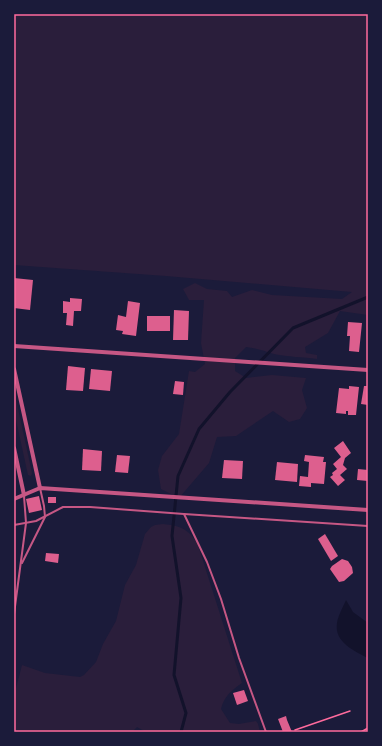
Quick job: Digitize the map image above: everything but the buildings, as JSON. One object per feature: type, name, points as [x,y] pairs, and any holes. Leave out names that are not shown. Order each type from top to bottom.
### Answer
[{"type":"street","points":[[14,346],[368,370]]},
{"type":"street","points":[[14,369],[40,488]]},
{"type":"street","points":[[14,448],[24,495]]},
{"type":"street","points":[[14,499],[40,488],[368,510]]},
{"type":"lane","points":[[21,564],[45,517],[40,488]]},
{"type":"lane","points":[[14,614],[26,523],[24,495]]},
{"type":"lane","points":[[14,525],[45,517],[63,507],[90,507],[368,526]]},
{"type":"lane","points":[[184,514],[207,562],[222,599],[239,658],[266,732]]},
{"type":"path","points":[[295,730],[350,711]]},
{"type":"path","points":[[360,732],[368,728]]},
{"type":"shaded area","points":[[14,14],[368,14],[368,315],[340,311],[328,333],[305,347],[306,353],[317,355],[317,359],[279,355],[246,347],[235,358],[235,371],[246,378],[272,375],[306,378],[302,390],[307,408],[300,419],[289,422],[273,411],[236,436],[217,437],[209,463],[179,498],[161,489],[158,470],[162,456],[179,434],[189,371],[195,372],[205,364],[201,343],[204,300],[189,300],[183,289],[195,283],[207,289],[227,291],[232,297],[252,290],[272,295],[342,299],[352,292],[14,265]]},
{"type":"shaded area","points":[[14,390],[32,473],[31,476],[28,475],[14,411]]},
{"type":"shaded area","points":[[163,524],[183,528],[197,542],[242,683],[224,700],[221,709],[230,723],[239,724],[256,721],[260,732],[146,732],[137,727],[132,732],[14,732],[14,696],[22,665],[45,673],[80,677],[84,675],[96,662],[103,644],[116,621],[125,585],[136,565],[145,534],[151,527]]},
{"type":"shaded area","points":[[346,600],[353,612],[368,623],[368,658],[351,649],[339,636],[337,623],[339,614]]},
{"type":"waterway","points":[[181,732],[186,713],[174,675],[181,598],[172,536],[178,476],[199,429],[230,392],[293,328],[368,297]]}]
